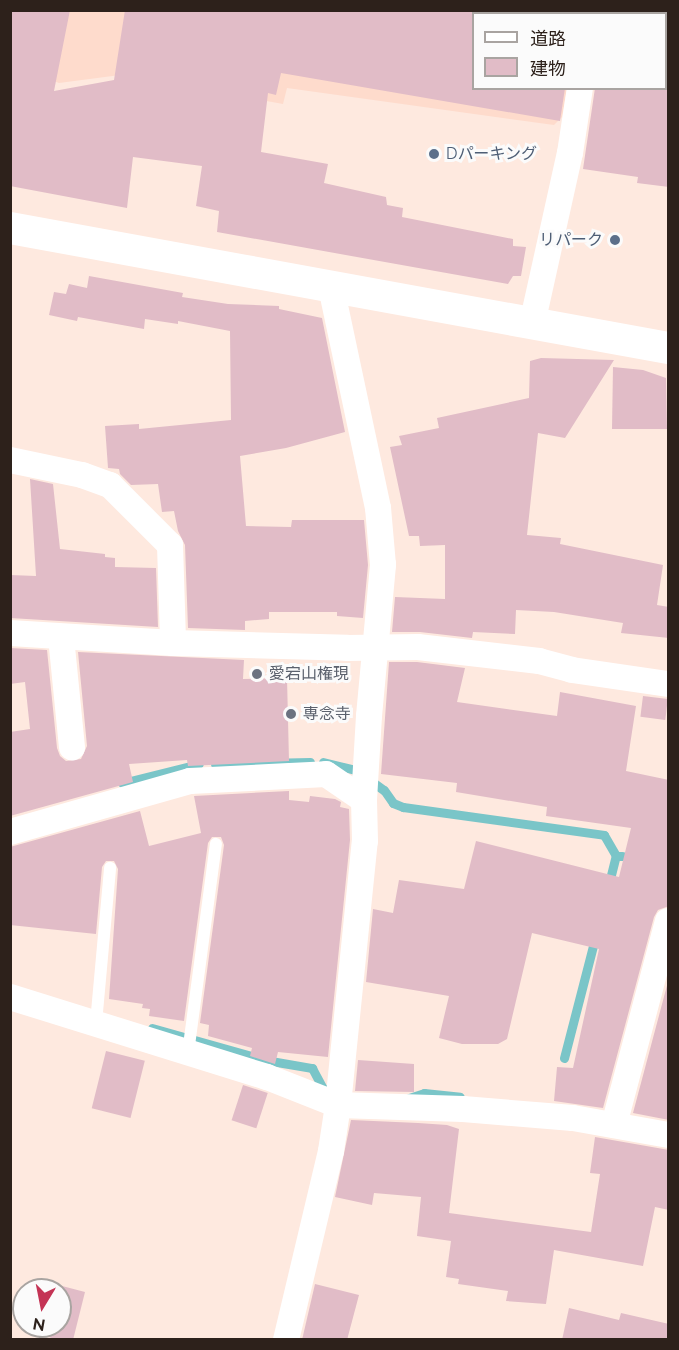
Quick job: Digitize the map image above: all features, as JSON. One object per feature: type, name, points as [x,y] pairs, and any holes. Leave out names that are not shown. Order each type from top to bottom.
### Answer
[{"type":"street","points":[[532,324],[570,153],[580,90]]},
{"type":"street","points":[[12,234],[331,287],[669,348]]},
{"type":"street","points":[[286,1340],[330,1152],[338,1105],[365,841],[364,800],[383,565],[381,528],[331,287]]},
{"type":"street","points":[[10,460],[82,475],[110,485],[170,545],[173,643]]},
{"type":"street","points":[[10,633],[173,643],[346,648],[418,647],[539,661],[572,670],[669,684]]},
{"type":"street","points":[[61,637],[72,747]]},
{"type":"street","points":[[10,832],[190,782],[326,774],[364,800]]},
{"type":"street","points":[[614,1125],[669,921]]},
{"type":"street","points":[[10,997],[96,1015],[190,1043],[338,1105],[463,1109],[573,1118],[669,1135]]},
{"type":"lane","points":[[190,1043],[216,844]]},
{"type":"lane","points":[[96,1015],[110,868]]},
{"type":"shaded area","points":[[10,11],[575,11],[472,12],[472,90],[567,90],[562,117],[554,125],[287,88],[283,104],[120,75],[59,83],[51,80]]},
{"type":"building","points":[[10,10],[70,10],[54,91],[114,80],[125,10],[474,10],[472,12],[472,90],[565,90],[560,121],[281,73],[276,95],[268,93],[261,152],[328,164],[324,183],[386,197],[387,205],[403,208],[402,217],[513,239],[513,246],[526,247],[521,276],[513,276],[508,284],[217,232],[219,211],[196,206],[202,166],[133,157],[127,208],[10,186]]},
{"type":"building","points":[[669,88],[669,187],[637,183],[638,177],[583,169],[595,90],[667,90]]},
{"type":"building","points":[[89,276],[183,293],[182,297],[228,304],[279,306],[279,309],[322,318],[345,432],[286,448],[240,456],[246,526],[291,527],[292,520],[364,520],[368,565],[363,618],[337,616],[337,612],[269,612],[269,619],[245,621],[245,630],[188,628],[185,545],[178,531],[174,511],[162,512],[158,484],[131,485],[120,474],[119,469],[108,468],[105,426],[139,424],[139,429],[231,420],[230,331],[178,321],[178,324],[145,319],[144,329],[78,317],[77,321],[49,315],[54,292],[66,294],[69,284],[87,288]]},
{"type":"building","points":[[541,358],[614,360],[565,438],[538,433],[527,535],[561,538],[560,544],[663,565],[657,605],[669,607],[669,638],[621,633],[623,623],[554,612],[516,610],[515,634],[473,632],[472,638],[420,632],[392,632],[395,597],[445,599],[445,545],[420,546],[419,536],[409,536],[390,447],[402,445],[399,436],[439,428],[437,418],[529,398],[530,361]]},
{"type":"building","points":[[613,367],[643,370],[666,378],[667,429],[612,429]]},
{"type":"building","points":[[30,479],[53,484],[60,549],[105,554],[105,557],[115,558],[115,567],[156,568],[158,627],[10,618],[10,575],[36,576]]},
{"type":"building","points":[[10,648],[47,650],[57,748],[60,756],[66,761],[81,759],[87,746],[78,652],[244,660],[243,679],[287,678],[289,761],[188,766],[187,760],[129,764],[133,782],[10,816],[10,732],[30,729],[25,682],[10,684]]},
{"type":"building","points":[[389,662],[417,662],[465,668],[457,702],[557,716],[560,692],[636,706],[626,771],[669,780],[669,906],[658,910],[654,917],[603,1108],[554,1101],[557,1067],[573,1068],[599,949],[532,933],[507,1039],[498,1044],[462,1044],[439,1038],[449,996],[366,982],[373,909],[393,913],[399,880],[464,889],[476,841],[619,877],[631,828],[546,816],[547,807],[456,792],[457,783],[381,774]]},
{"type":"building","points":[[643,696],[668,699],[665,720],[640,717]]},
{"type":"building","points":[[289,791],[289,800],[309,802],[310,796],[335,799],[341,802],[340,807],[349,809],[350,840],[328,1057],[278,1052],[275,1064],[250,1056],[252,1048],[208,1036],[209,1025],[200,1023],[224,845],[221,837],[212,837],[208,843],[184,1021],[149,1016],[150,1009],[142,1008],[143,1004],[109,999],[118,869],[114,861],[106,861],[102,867],[96,934],[10,925],[10,847],[140,811],[149,846],[201,833],[194,796]]},
{"type":"building","points":[[669,978],[669,1120],[633,1113]]},
{"type":"building","points":[[106,1051],[145,1061],[131,1118],[92,1108]]},
{"type":"building","points":[[358,1060],[414,1064],[414,1092],[355,1091]]},
{"type":"building","points":[[243,1085],[268,1093],[256,1128],[232,1120]]},
{"type":"building","points":[[351,1120],[447,1125],[459,1129],[449,1213],[591,1232],[600,1174],[590,1173],[595,1137],[669,1150],[669,1210],[655,1207],[643,1266],[554,1250],[546,1304],[506,1301],[508,1291],[458,1284],[459,1279],[446,1277],[451,1241],[417,1236],[421,1197],[374,1193],[372,1205],[335,1197]]},
{"type":"building","points":[[315,1284],[359,1295],[347,1340],[302,1340]]},
{"type":"building","points":[[72,1289],[85,1292],[73,1340],[52,1338],[72,1338]]},
{"type":"building","points":[[569,1308],[619,1320],[621,1313],[669,1324],[669,1340],[562,1340]]},
{"type":"waterway","points":[[215,764],[310,762]]},
{"type":"waterway","points":[[323,762],[356,770],[384,790],[393,803],[403,807],[604,835],[616,856]]},
{"type":"waterway","points":[[122,783],[199,764]]},
{"type":"waterway","points":[[608,887],[616,856],[622,856]]},
{"type":"waterway","points":[[564,1058],[595,938]]},
{"type":"waterway","points":[[152,1028],[265,1060],[312,1068],[323,1089],[330,1091]]},
{"type":"waterway","points":[[409,1098],[424,1093],[460,1097]]},
{"type":"place","name":"Dパーキング","points":[[434,154]]},
{"type":"place","name":"リパーク","points":[[615,240]]},
{"type":"place","name":"愛宕山権現","points":[[257,674]]},
{"type":"place","name":"専念寺","points":[[291,714]]}]
